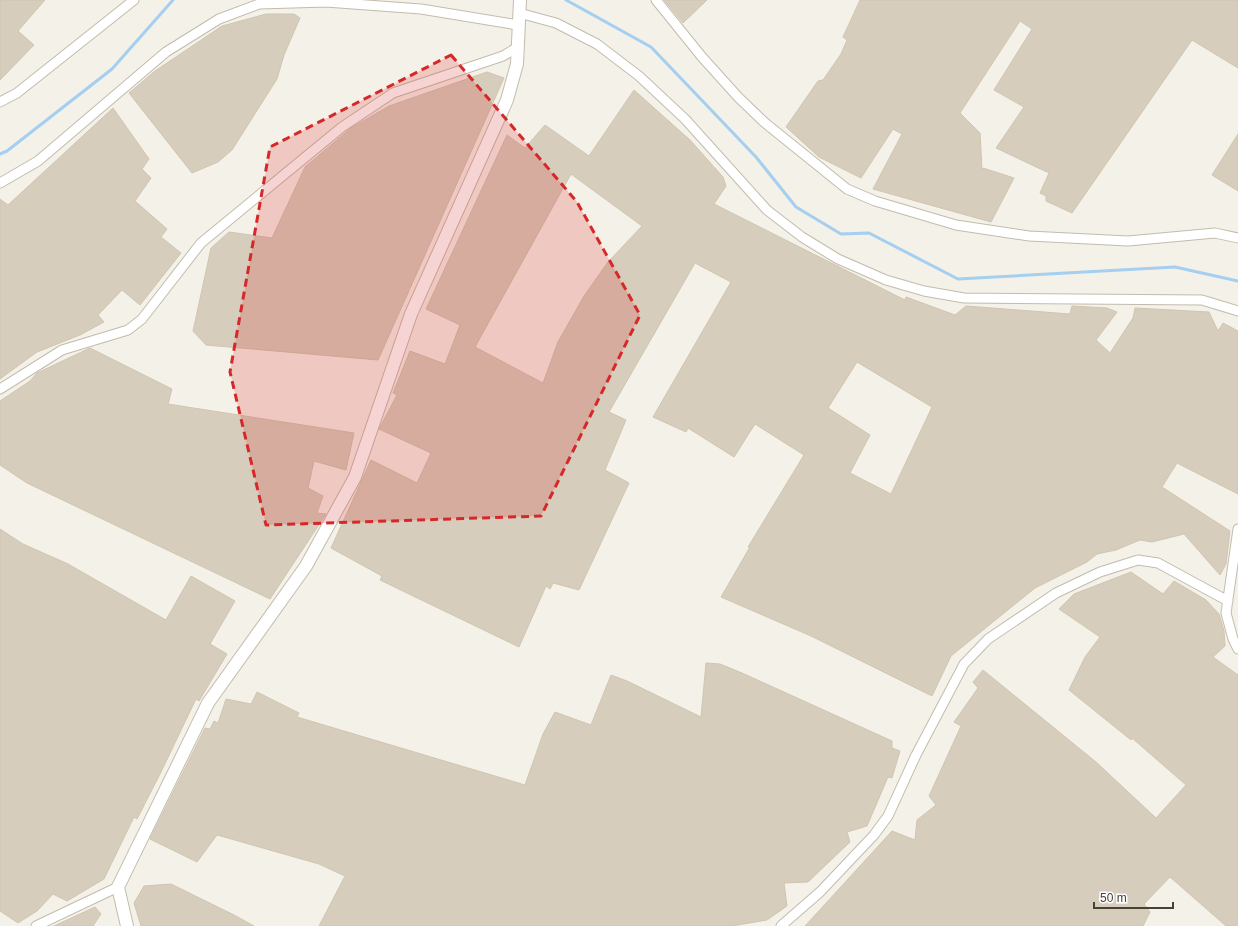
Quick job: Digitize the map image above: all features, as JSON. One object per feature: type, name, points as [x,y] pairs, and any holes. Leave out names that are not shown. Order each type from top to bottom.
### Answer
[{"type":"street","points":[[0,102],[17,92],[134,0]]},
{"type":"street","points":[[656,0],[702,57],[738,97],[764,122],[847,189],[875,200],[956,225],[1029,236],[1128,240],[1215,233],[1238,238]]},
{"type":"street","points":[[0,183],[38,161],[166,52],[219,19],[259,4],[326,2],[421,10],[519,10],[556,23],[597,44],[639,76],[685,119],[767,210],[802,237],[838,259],[886,280],[924,291],[964,298],[1202,300],[1238,311]]},
{"type":"street","points":[[36,926],[118,887],[208,703],[306,566],[356,477],[412,314],[507,100],[517,64],[519,10]]},
{"type":"street","points":[[0,389],[62,350],[128,330],[166,290],[201,243],[342,127],[393,93],[503,56],[518,48]]},
{"type":"street","points":[[1238,529],[1226,613],[1233,639],[1238,650]]},
{"type":"street","points":[[781,926],[820,892],[874,835],[888,816],[916,755],[964,664],[988,639],[1056,593],[1100,572],[1138,560],[1158,562],[1228,601]]},
{"type":"street","points":[[118,887],[127,926]]},
{"type":"highlighted area","points":[[451,55],[577,202],[640,315],[541,516],[266,525],[230,372],[270,147]]},
{"type":"building","points":[[0,0],[45,0],[18,31],[34,45],[0,80]]},
{"type":"building","points":[[664,0],[707,0],[683,23]]},
{"type":"building","points":[[860,0],[1238,0],[1238,68],[1192,40],[1072,213],[1046,201],[1046,196],[1040,193],[1049,173],[996,148],[1024,107],[994,90],[1032,29],[1020,21],[960,113],[980,133],[982,170],[983,168],[1014,178],[991,222],[873,189],[902,134],[893,129],[861,178],[819,157],[786,127],[818,81],[823,80],[841,54],[847,40],[843,37]]},
{"type":"building","points":[[266,14],[294,14],[300,18],[284,55],[277,79],[232,150],[218,162],[192,173],[129,93],[155,71],[222,26]]},
{"type":"building","points":[[487,72],[504,78],[378,360],[206,345],[193,331],[211,248],[229,232],[272,238],[305,167],[351,128],[389,106]]},
{"type":"building","points":[[634,90],[690,140],[723,177],[726,186],[714,204],[905,300],[906,297],[955,315],[966,306],[1070,314],[1072,306],[1107,308],[1117,312],[1096,340],[1110,353],[1133,318],[1135,308],[1209,312],[1218,331],[1223,323],[1238,331],[1238,494],[1177,463],[1162,487],[1230,531],[1226,564],[1220,575],[1184,534],[1152,542],[1140,540],[1116,550],[1097,554],[1087,562],[1035,588],[951,656],[932,696],[811,636],[721,597],[750,547],[748,547],[804,455],[755,424],[734,457],[688,428],[686,432],[653,417],[731,282],[695,263],[609,412],[626,420],[605,470],[629,483],[579,590],[553,583],[550,589],[546,586],[519,647],[380,580],[382,576],[331,548],[371,460],[417,483],[431,453],[379,429],[397,395],[393,393],[410,351],[445,364],[460,325],[426,309],[507,135],[525,148],[545,125],[589,156]],"holes":[[[571,174],[642,226],[608,262],[584,296],[558,342],[543,383],[475,347]],[[857,362],[932,407],[891,494],[850,473],[870,435],[828,408]]]},
{"type":"building","points":[[113,108],[149,159],[142,169],[151,178],[135,201],[167,229],[161,237],[181,253],[140,305],[122,290],[98,315],[104,322],[80,335],[37,352],[0,379],[0,199],[8,205]]},
{"type":"building","points":[[1238,134],[1238,191],[1212,175]]},
{"type":"building","points":[[90,348],[172,389],[168,404],[354,433],[346,470],[314,461],[308,488],[323,496],[317,513],[326,514],[270,599],[27,483],[0,465],[0,401],[30,381],[37,373]]},
{"type":"building","points":[[0,529],[23,544],[68,564],[166,620],[191,576],[235,601],[210,644],[227,654],[199,701],[196,699],[137,819],[134,817],[104,879],[67,901],[53,894],[37,911],[18,923],[0,911]]},
{"type":"building","points":[[1131,572],[1163,594],[1174,581],[1206,600],[1219,614],[1224,631],[1225,646],[1213,657],[1238,675],[1238,926],[1226,926],[1170,877],[1144,904],[1150,912],[1143,926],[805,926],[892,831],[915,840],[917,820],[936,805],[929,796],[961,726],[954,722],[978,688],[973,682],[983,670],[1096,762],[1156,818],[1186,785],[1132,738],[1131,740],[1069,690],[1085,657],[1100,637],[1059,609],[1074,594]]},
{"type":"building","points":[[706,663],[720,664],[742,673],[892,741],[892,748],[900,751],[892,778],[888,777],[867,826],[847,832],[850,842],[808,882],[784,883],[787,906],[767,920],[732,926],[319,926],[345,876],[319,864],[217,835],[197,862],[150,839],[205,728],[210,729],[214,721],[218,723],[226,699],[251,704],[257,692],[299,713],[297,717],[525,785],[543,734],[555,712],[591,725],[611,675],[627,681],[701,717]]},
{"type":"building","points":[[171,884],[254,926],[141,926],[134,903],[144,886]]},
{"type":"building","points":[[95,907],[101,914],[93,926],[54,926]]},
{"type":"waterway","points":[[0,154],[7,151],[112,69],[173,0]]},
{"type":"waterway","points":[[566,0],[651,47],[756,157],[796,207],[841,234],[869,233],[958,279],[1175,267],[1238,281]]}]
